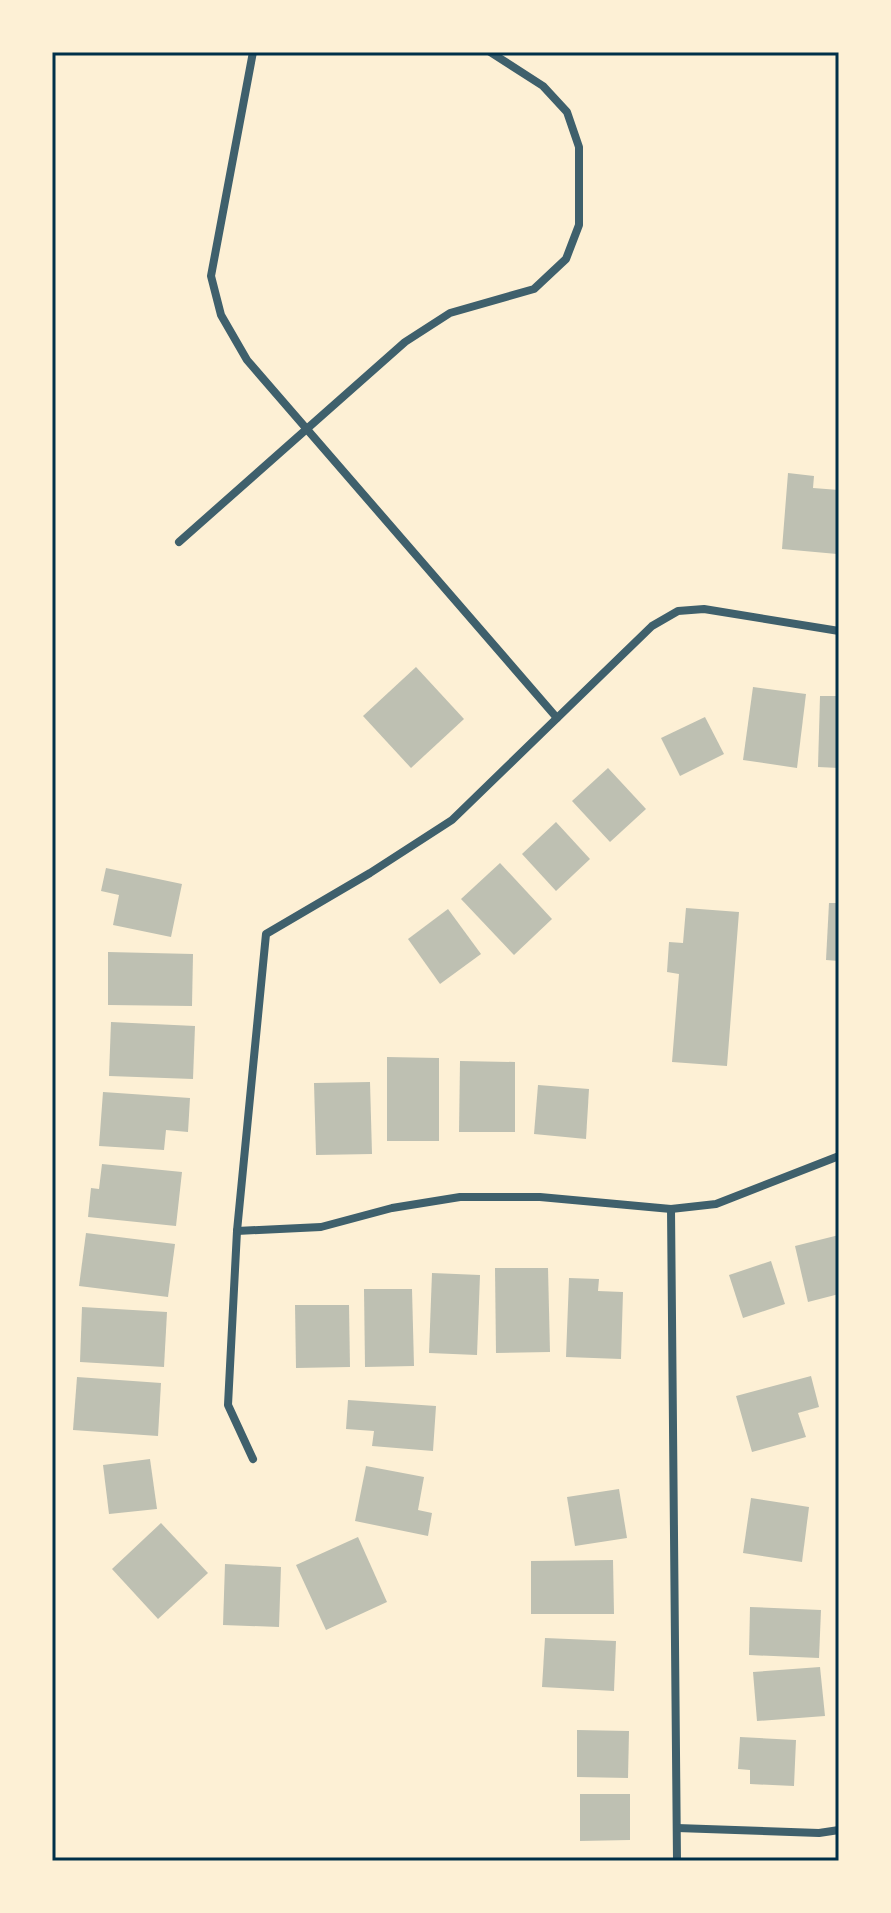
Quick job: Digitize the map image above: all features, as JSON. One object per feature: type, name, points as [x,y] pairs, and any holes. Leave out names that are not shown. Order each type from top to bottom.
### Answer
[{"type":"street","points":[[253,52],[211,276],[221,315],[247,360],[557,718]]},
{"type":"street","points":[[179,542],[405,342],[450,313],[534,289],[566,259],[579,225],[579,147],[567,112],[543,86],[490,52]]},
{"type":"street","points":[[253,1459],[228,1405],[237,1231],[266,934],[452,820],[652,626],[678,611],[704,609],[839,631]]},
{"type":"street","points":[[237,1231],[321,1227],[392,1208],[460,1197],[540,1197],[671,1209],[716,1204],[839,1156]]},
{"type":"street","points":[[671,1209],[677,1861]]},
{"type":"street","points":[[677,1828],[819,1833],[839,1830]]},
{"type":"building","points":[[788,473],[814,476],[813,488],[839,490],[837,554],[782,549]]},
{"type":"building","points":[[416,667],[464,719],[411,768],[363,716]]},
{"type":"building","points":[[753,687],[806,694],[797,768],[743,760]]},
{"type":"building","points":[[820,696],[839,696],[839,768],[818,767]]},
{"type":"building","points":[[705,717],[724,754],[680,776],[661,738]]},
{"type":"building","points":[[608,768],[646,809],[610,842],[572,801]]},
{"type":"building","points":[[556,822],[590,859],[556,891],[522,854]]},
{"type":"building","points":[[500,863],[552,919],[514,955],[461,899]]},
{"type":"building","points":[[106,868],[182,884],[171,937],[113,925],[119,895],[101,891]]},
{"type":"building","points":[[829,903],[839,903],[839,961],[826,960]]},
{"type":"building","points":[[686,908],[739,912],[727,1066],[672,1062],[679,974],[667,972],[669,942],[683,943]]},
{"type":"building","points":[[448,909],[481,954],[440,984],[408,939]]},
{"type":"building","points":[[108,952],[193,954],[192,1006],[108,1005]]},
{"type":"building","points":[[111,1022],[195,1026],[193,1079],[109,1076]]},
{"type":"building","points":[[387,1057],[439,1058],[439,1141],[387,1141]]},
{"type":"building","points":[[460,1061],[515,1062],[515,1132],[459,1132]]},
{"type":"building","points":[[370,1082],[372,1154],[316,1155],[314,1083]]},
{"type":"building","points":[[538,1085],[589,1089],[586,1139],[534,1134]]},
{"type":"building","points":[[103,1092],[190,1098],[188,1132],[166,1130],[164,1150],[99,1146]]},
{"type":"building","points":[[102,1164],[182,1172],[176,1226],[88,1217],[91,1188],[99,1189]]},
{"type":"building","points":[[86,1233],[175,1244],[168,1297],[79,1286]]},
{"type":"building","points":[[839,1235],[839,1294],[808,1302],[795,1246]]},
{"type":"building","points":[[771,1261],[785,1304],[743,1318],[729,1275]]},
{"type":"building","points":[[495,1268],[548,1268],[550,1352],[496,1353]]},
{"type":"building","points":[[432,1273],[480,1275],[477,1355],[429,1353]]},
{"type":"building","points":[[569,1278],[599,1279],[598,1291],[623,1292],[621,1359],[566,1357]]},
{"type":"building","points":[[364,1289],[412,1289],[414,1366],[365,1367]]},
{"type":"building","points":[[295,1305],[349,1305],[350,1367],[296,1368]]},
{"type":"building","points":[[82,1307],[167,1312],[164,1367],[80,1362]]},
{"type":"building","points":[[811,1376],[819,1407],[798,1413],[806,1437],[752,1452],[736,1396]]},
{"type":"building","points":[[77,1377],[161,1383],[158,1436],[73,1430]]},
{"type":"building","points":[[348,1400],[436,1406],[433,1451],[372,1446],[374,1431],[346,1429]]},
{"type":"building","points":[[150,1459],[157,1509],[109,1514],[103,1465]]},
{"type":"building","points":[[366,1466],[424,1477],[418,1510],[432,1513],[428,1536],[355,1521]]},
{"type":"building","points":[[619,1489],[627,1538],[575,1546],[567,1497]]},
{"type":"building","points":[[751,1498],[809,1507],[802,1562],[743,1553]]},
{"type":"building","points":[[161,1523],[208,1573],[158,1619],[112,1569]]},
{"type":"building","points":[[358,1537],[387,1602],[326,1630],[296,1565]]},
{"type":"building","points":[[613,1560],[614,1614],[531,1614],[531,1561]]},
{"type":"building","points":[[225,1564],[281,1567],[279,1627],[223,1625]]},
{"type":"building","points":[[750,1607],[821,1610],[819,1658],[749,1655]]},
{"type":"building","points":[[545,1638],[616,1641],[614,1691],[542,1687]]},
{"type":"building","points":[[820,1667],[825,1716],[757,1721],[753,1672]]},
{"type":"building","points":[[577,1730],[629,1731],[628,1778],[577,1777]]},
{"type":"building","points":[[740,1737],[796,1740],[794,1786],[750,1784],[750,1770],[738,1769]]},
{"type":"building","points":[[580,1794],[630,1794],[630,1840],[580,1841]]}]
